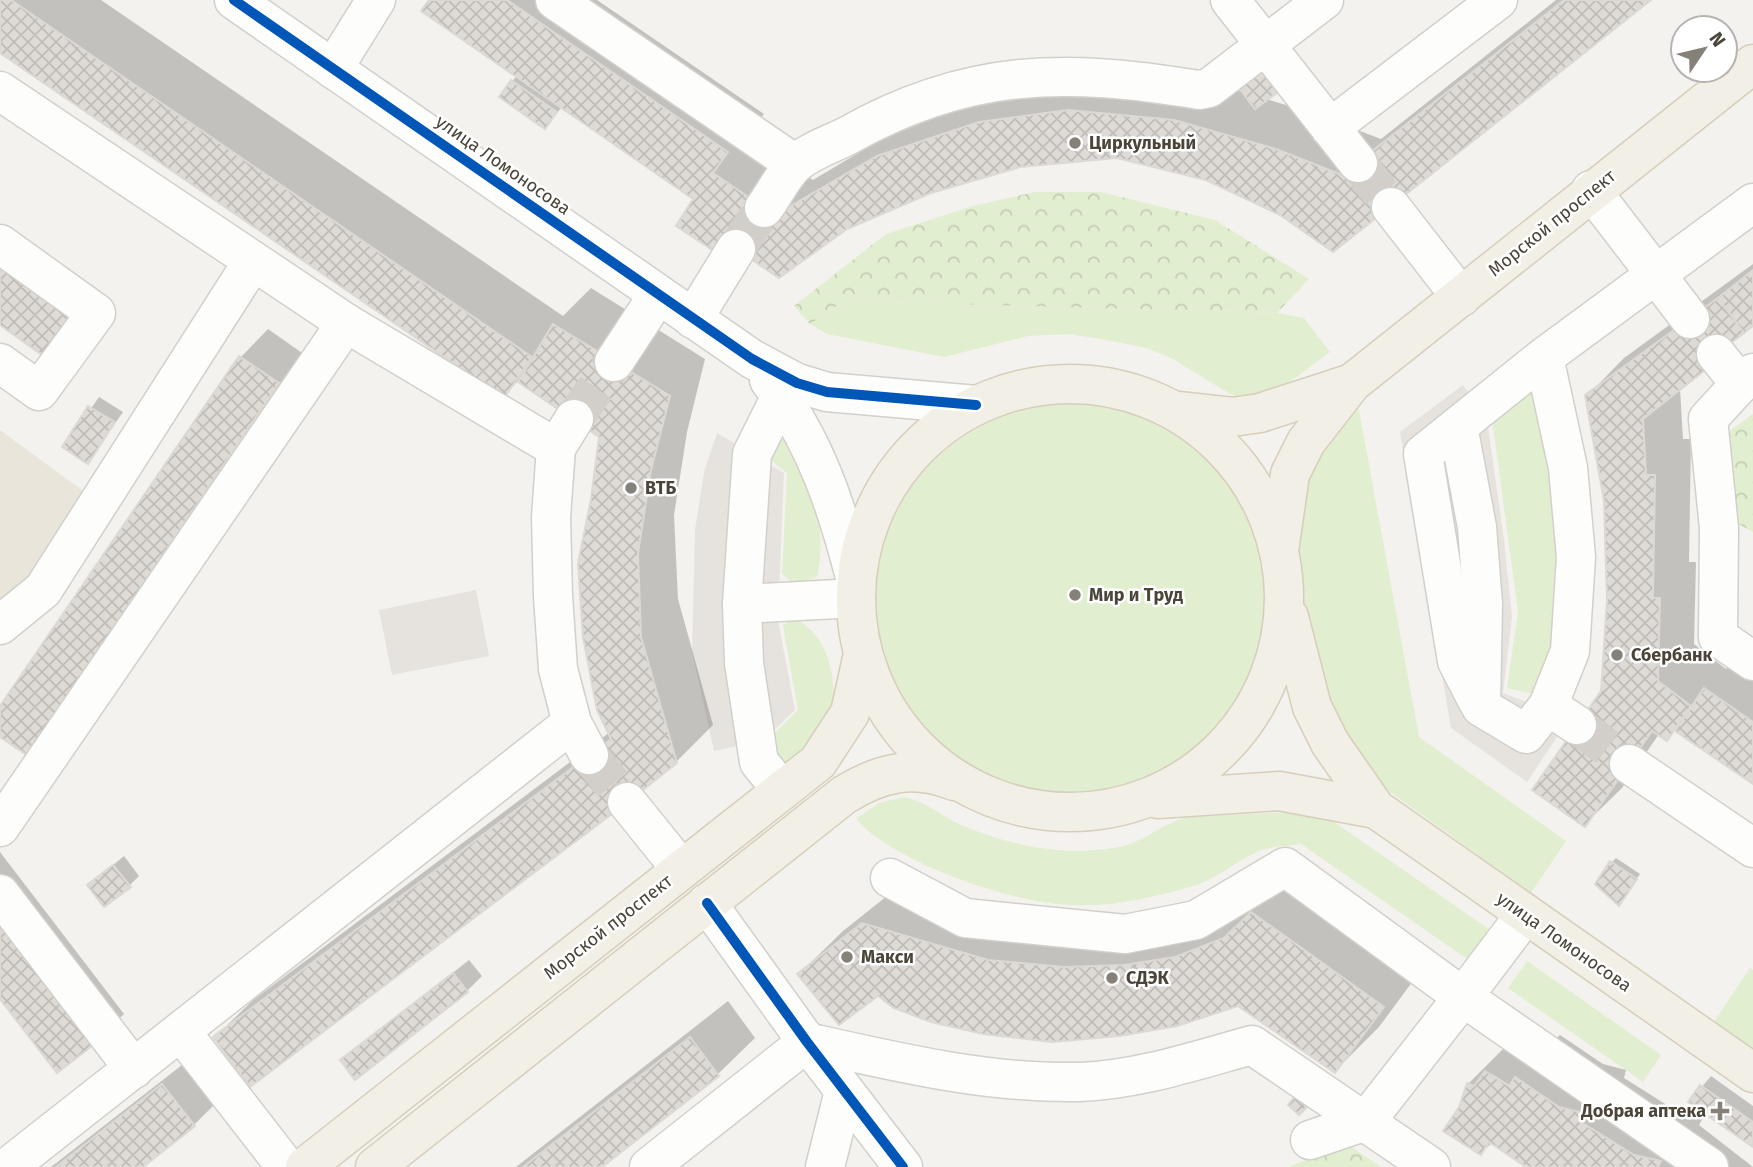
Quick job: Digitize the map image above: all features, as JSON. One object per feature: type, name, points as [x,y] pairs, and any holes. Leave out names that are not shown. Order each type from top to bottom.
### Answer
[{"type":"main road","name":"Морской проспект","points":[[1352,383],[1591,190],[1753,64]]},
{"type":"main road","points":[[976,790],[938,766],[910,740],[878,694],[863,654],[856,589],[869,523],[896,472],[931,434],[976,405],[1008,392],[1044,384],[1082,383],[1127,391],[1175,411],[1198,425],[1245,474],[1271,522],[1280,553],[1284,598],[1312,707],[1329,743],[1376,809]]},
{"type":"main road","points":[[1175,411],[1233,417],[1260,413],[1352,383]]},
{"type":"main road","points":[[1280,553],[1290,474],[1306,442],[1352,383]]},
{"type":"main road","points":[[1135,802],[1171,786],[1203,766],[1245,720],[1262,694],[1274,663],[1284,598]]},
{"type":"main road","name":"Морской проспект","points":[[304,1167],[818,762],[850,713],[863,654]]},
{"type":"main road","points":[[375,1167],[844,795],[876,778],[914,770],[933,773],[1010,803],[1057,811],[1100,810],[1135,802],[1279,791],[1376,809]]},
{"type":"main road","name":"улица Ломоносова","points":[[1376,809],[1753,1073]]},
{"type":"main road","points":[[681,869],[707,903]]},
{"type":"street","name":"улица Ломоносова","points":[[234,0],[752,359]]},
{"type":"street","points":[[333,69],[376,0]]},
{"type":"street","points":[[555,0],[795,164]]},
{"type":"street","points":[[1230,0],[1357,163]]},
{"type":"street","points":[[764,208],[795,164],[892,110],[934,96],[1022,78],[1067,75],[1134,79],[1199,90],[1209,88],[1324,0]]},
{"type":"street","points":[[1330,128],[1498,0]]},
{"type":"street","points":[[0,91],[345,323],[565,434],[551,517],[553,596],[558,668],[581,739],[182,1033],[8,1167]]},
{"type":"street","points":[[1591,190],[1689,318]]},
{"type":"street","points":[[1544,357],[1567,468],[1576,557],[1563,715],[1526,734],[1481,707],[1483,604],[1477,527],[1458,426],[1544,357],[1753,202]]},
{"type":"street","points":[[1391,207],[1461,297]]},
{"type":"street","points":[[0,244],[96,313],[40,391],[0,363]]},
{"type":"street","points":[[693,319],[736,248]]},
{"type":"street","points":[[0,625],[43,590],[253,261]]},
{"type":"street","points":[[614,362],[658,295]]},
{"type":"street","points":[[0,827],[345,323]]},
{"type":"street","points":[[1716,354],[1746,378],[1708,419],[1719,528],[1718,637],[1753,661]]},
{"type":"street","points":[[742,604],[856,589],[834,496],[781,396],[752,359]]},
{"type":"street","points":[[752,359],[797,383],[827,392],[976,405]]},
{"type":"street","points":[[781,396],[752,454],[747,492],[742,604],[744,663],[759,762],[782,790]]},
{"type":"street","points":[[1629,764],[1753,848]]},
{"type":"street","points":[[627,802],[681,869]]},
{"type":"street","points":[[890,878],[965,918],[1125,934],[1196,920],[1285,867],[1463,997],[1709,1167]]},
{"type":"street","points":[[0,894],[134,1069]]},
{"type":"street","points":[[707,903],[807,1042],[902,1167]]},
{"type":"street","points":[[1310,1140],[1366,1121],[1525,915]]},
{"type":"street","points":[[182,1033],[286,1167]]},
{"type":"street","points":[[807,1042],[906,1064],[1001,1078],[1082,1082],[1152,1071],[1252,1045],[1431,1167]]},
{"type":"street","points":[[649,1167],[807,1042]]},
{"type":"street","points":[[825,1167],[844,1091]]},
{"type":"shaded area","points":[[1463,385],[1487,420],[1504,540],[1512,617],[1503,693],[1527,702],[1563,728],[1527,782],[1451,728],[1400,432]]},
{"type":"shaded area","points":[[0,430],[83,491],[28,577],[0,599]]},
{"type":"shaded area","points":[[717,433],[784,473],[778,620],[795,710],[763,741],[714,751],[692,652],[695,530],[704,472]]},
{"type":"shaded area","points":[[476,590],[489,656],[392,675],[379,610]]},
{"type":"green space","points":[[1035,192],[1101,192],[1215,220],[1309,279],[1277,313],[844,301],[810,324],[794,306],[886,234],[973,206]]},
{"type":"green space","points":[[844,301],[1277,313],[1304,318],[1330,352],[1286,385],[1251,400],[1230,394],[1173,359],[1147,348],[1101,339],[1068,334],[1028,336],[944,357],[827,334],[810,324]]},
{"type":"green space","points":[[1530,383],[1550,456],[1561,557],[1557,653],[1543,696],[1507,688],[1518,612],[1491,411]]},
{"type":"green space","points":[[1356,394],[1419,737],[1566,841],[1531,893],[1382,786],[1327,704],[1299,602],[1294,521],[1317,448]]},
{"type":"green space","points":[[1072,404],[1110,408],[1147,419],[1181,437],[1211,461],[1235,491],[1253,525],[1264,562],[1268,600],[1264,638],[1253,675],[1235,709],[1211,739],[1181,763],[1147,781],[1110,792],[1072,796],[1034,792],[997,781],[963,763],[933,739],[909,709],[891,675],[880,638],[876,600],[880,562],[891,525],[909,491],[933,461],[963,437],[997,419],[1034,408]]},
{"type":"green space","points":[[1753,414],[1753,532],[1731,520],[1721,437]]},
{"type":"green space","points":[[780,434],[801,464],[815,501],[819,521],[820,559],[817,577],[794,584],[782,574],[787,473],[763,454]]},
{"type":"green space","points":[[794,619],[817,637],[825,650],[833,680],[834,711],[833,726],[785,770],[766,742],[798,710],[783,625]]},
{"type":"green space","points":[[904,797],[999,839],[1038,848],[1079,851],[1128,845],[1188,817],[1291,812],[1327,817],[1493,932],[1473,963],[1301,844],[1264,849],[1202,883],[1134,900],[1073,905],[1020,897],[958,879],[928,866],[876,837],[858,821],[857,818],[879,803]]},
{"type":"green space","points":[[1527,961],[1661,1055],[1643,1082],[1508,988]]},
{"type":"green space","points":[[1750,968],[1753,970],[1753,1051],[1713,1023]]},
{"type":"green space","points":[[1347,1144],[1381,1167],[1288,1167]]},
{"type":"building","points":[[0,0],[11,0],[532,357],[504,398],[0,53]]},
{"type":"building","points":[[429,0],[507,0],[728,152],[713,173],[775,215],[877,156],[979,122],[1068,110],[1174,120],[1276,149],[1342,175],[1352,167],[1386,210],[1333,252],[1280,215],[1206,180],[1117,158],[1020,167],[931,193],[847,229],[779,278],[724,241],[717,253],[676,226],[693,199],[421,11]]},
{"type":"building","points":[[1564,0],[1651,0],[1386,210],[1352,167]]},
{"type":"building","points":[[1269,67],[1285,87],[1255,109],[1240,89]]},
{"type":"building","points":[[511,80],[557,112],[545,129],[499,97]]},
{"type":"building","points":[[0,262],[79,317],[49,360],[0,325]]},
{"type":"building","points":[[1753,270],[1753,326],[1744,333],[1718,298]]},
{"type":"building","points":[[1718,298],[1744,333],[1711,358],[1714,363],[1643,419],[1646,475],[1655,475],[1653,598],[1660,598],[1658,681],[1691,706],[1667,741],[1652,731],[1585,827],[1532,790],[1601,691],[1607,600],[1604,501],[1585,395]]},
{"type":"building","points":[[553,324],[670,396],[651,470],[638,553],[641,637],[677,763],[629,801],[592,753],[611,739],[597,710],[583,637],[578,563],[591,499],[599,437],[518,382]]},
{"type":"building","points":[[239,356],[279,383],[27,755],[0,737],[0,706]]},
{"type":"building","points":[[88,406],[115,422],[88,464],[62,447]]},
{"type":"building","points":[[1704,688],[1753,722],[1753,784],[1675,731]]},
{"type":"building","points":[[592,753],[629,801],[250,1087],[213,1037]]},
{"type":"building","points":[[1610,861],[1637,879],[1619,906],[1595,884]]},
{"type":"building","points":[[113,865],[131,887],[104,907],[87,885]]},
{"type":"building","points":[[1251,912],[1384,1007],[1335,1073],[1238,1006],[1177,1026],[1119,1036],[1052,1042],[983,1034],[931,1022],[894,1008],[878,996],[839,1025],[797,974],[862,923],[988,960],[1064,967],[1124,965],[1175,957],[1224,938]]},
{"type":"building","points":[[0,915],[97,1042],[57,1073],[0,999]]},
{"type":"building","points":[[453,973],[468,992],[355,1080],[340,1060]]},
{"type":"building","points":[[690,1037],[719,1076],[602,1167],[523,1167]]},
{"type":"building","points":[[1485,1071],[1509,1086],[1515,1077],[1559,1107],[1583,1113],[1581,1122],[1634,1155],[1661,1161],[1658,1167],[1526,1167],[1489,1142],[1481,1155],[1443,1131],[1459,1107],[1467,1083],[1474,1086]]},
{"type":"building","points":[[162,1084],[195,1126],[143,1167],[56,1167]]},
{"type":"building","points":[[1700,1085],[1753,1122],[1753,1147],[1688,1102]]},
{"type":"building","points":[[1296,1095],[1308,1106],[1299,1115],[1288,1105]]},
{"type":"tunnel","points":[[1358,163],[1391,207]]},
{"type":"tunnel","points":[[736,249],[764,208]]},
{"type":"tunnel","points":[[574,419],[614,362]]},
{"type":"tunnel","points":[[1577,725],[1629,764]]},
{"type":"tunnel","points":[[589,755],[627,802]]},
{"type":"cycle path","points":[[234,0],[752,359],[797,383],[827,392],[976,405]]},
{"type":"cycle path","points":[[707,903],[807,1042],[903,1167]]},
{"type":"place","name":"Циркульный","points":[[1075,143]]},
{"type":"place","name":"ВТБ","points":[[631,488]]},
{"type":"place","name":"Мир и Труд","points":[[1075,595]]},
{"type":"place","name":"Сбербанк","points":[[1617,655]]},
{"type":"place","name":"Макси","points":[[847,957]]},
{"type":"place","name":"СДЭК","points":[[1112,978]]},
{"type":"place","name":"Добрая аптека","points":[[1720,1111]]}]
